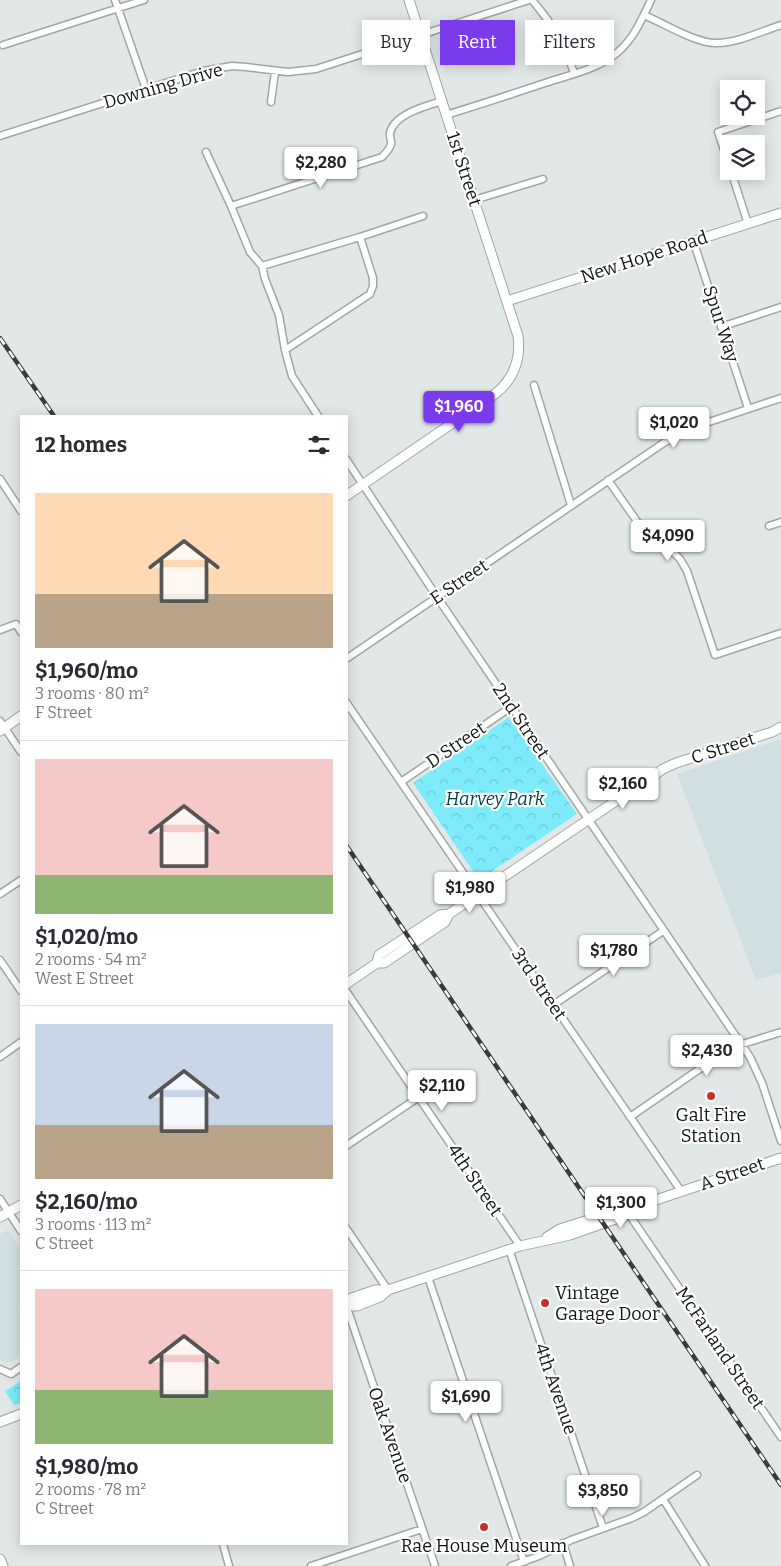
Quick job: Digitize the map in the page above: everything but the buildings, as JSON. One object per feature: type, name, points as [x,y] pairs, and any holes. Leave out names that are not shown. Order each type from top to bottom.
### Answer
[{"type":"street","points":[[115,0],[146,89]]},
{"type":"street","points":[[3,44],[144,0]]},
{"type":"street","name":"1st Street","points":[[408,0],[415,20]]},
{"type":"street","points":[[530,0],[558,34],[574,74]]},
{"type":"street","name":"Downing Drive","points":[[430,33],[530,0]]},
{"type":"street","points":[[446,116],[596,66],[618,52],[627,43],[635,32],[651,0]]},
{"type":"street","points":[[644,15],[699,40],[715,44],[781,25]]},
{"type":"street","name":"Downing Drive","points":[[0,136],[203,70],[246,66],[275,72],[302,72],[362,54]]},
{"type":"street","name":"1st Street","points":[[348,495],[503,388],[516,368],[518,358],[518,338],[507,301],[430,65]]},
{"type":"street","points":[[271,102],[275,72]]},
{"type":"street","points":[[231,206],[382,157],[391,145],[390,133],[393,125],[412,112],[442,101]]},
{"type":"street","points":[[720,138],[718,132],[781,111]]},
{"type":"street","points":[[206,152],[250,252],[262,266],[265,279],[279,314],[285,350],[292,376],[317,415]]},
{"type":"street","points":[[474,200],[543,179]]},
{"type":"street","points":[[734,180],[748,224]]},
{"type":"street","name":"New Hope Road","points":[[507,301],[781,213]]},
{"type":"street","points":[[262,266],[423,216]]},
{"type":"street","points":[[285,350],[370,294],[373,286],[372,278],[360,237]]},
{"type":"street","name":"Spur Way","points":[[693,240],[748,408]]},
{"type":"street","points":[[721,327],[781,307]]},
{"type":"street","points":[[534,385],[571,505]]},
{"type":"street","name":"E Street","points":[[348,658],[665,442],[700,424],[781,398]]},
{"type":"street","name":"2nd Street","points":[[348,462],[436,597],[757,1070],[781,1140]]},
{"type":"street","points":[[0,479],[20,509]]},
{"type":"street","points":[[608,480],[641,527],[664,543],[680,559],[687,571],[715,655],[781,633]]},
{"type":"street","points":[[769,526],[781,522]]},
{"type":"street","points":[[0,630],[16,624],[20,630]]},
{"type":"street","name":"3rd Street","points":[[348,705],[681,1191]]},
{"type":"street","name":"D Street","points":[[401,782],[511,707]]},
{"type":"street","points":[[20,717],[2,727],[20,751]]},
{"type":"street","name":"C Street","points":[[348,983],[377,963],[384,963],[445,922],[449,914],[653,775],[669,766],[777,732],[781,726]]},
{"type":"street","points":[[0,894],[20,881]]},
{"type":"street","points":[[553,1005],[664,931]]},
{"type":"street","points":[[0,960],[20,990]]},
{"type":"street","name":"4th Street","points":[[348,994],[520,1246]]},
{"type":"street","points":[[630,1117],[730,1048],[781,1032]]},
{"type":"street","points":[[0,1057],[20,1043]]},
{"type":"street","points":[[348,1145],[418,1097]]},
{"type":"street","name":"A Street","points":[[348,1305],[356,1306],[380,1297],[388,1290],[509,1249],[592,1228],[621,1217],[626,1210],[781,1158]]},
{"type":"street","points":[[0,1199],[20,1229]]},
{"type":"street","points":[[0,1217],[20,1206]]},
{"type":"street","name":"McFarland Street","points":[[626,1210],[781,1437]]},
{"type":"street","points":[[348,1231],[388,1290]]},
{"type":"street","name":"4th Avenue","points":[[509,1249],[603,1528]]},
{"type":"street","points":[[428,1277],[524,1562]]},
{"type":"street","name":"Oak Avenue","points":[[348,1310],[434,1566]]},
{"type":"street","points":[[0,1369],[11,1374],[20,1369]]},
{"type":"street","points":[[0,1422],[20,1414]]},
{"type":"street","points":[[511,1566],[524,1562],[563,1543],[632,1518],[644,1512],[697,1475]]},
{"type":"street","points":[[663,1499],[705,1566]]},
{"type":"street","points":[[311,1566],[422,1529]]},
{"type":"street","points":[[563,1543],[570,1566]]},
{"type":"street","points":[[223,1545],[230,1566]]},
{"type":"street","points":[[0,1559],[2,1566]]},
{"type":"shaded area","points":[[781,739],[781,973],[756,980],[677,774]]},
{"type":"shaded area","points":[[8,1230],[20,1248],[20,1356],[10,1363],[0,1360],[0,1234]]},
{"type":"green space","name":"Harvey Park","points":[[509,717],[577,814],[479,880],[413,783]]},
{"type":"green space","points":[[20,1382],[20,1403],[14,1405],[5,1391]]},
{"type":"railway","points":[[0,338],[53,415]]},
{"type":"railway","points":[[348,848],[781,1485]]},
{"type":"place","name":"Galt Fire Station","points":[[711,1096]]},
{"type":"place","name":"Vintage Garage Door","points":[[545,1303]]},
{"type":"place","name":"Rae House Museum","points":[[484,1527]]}]
